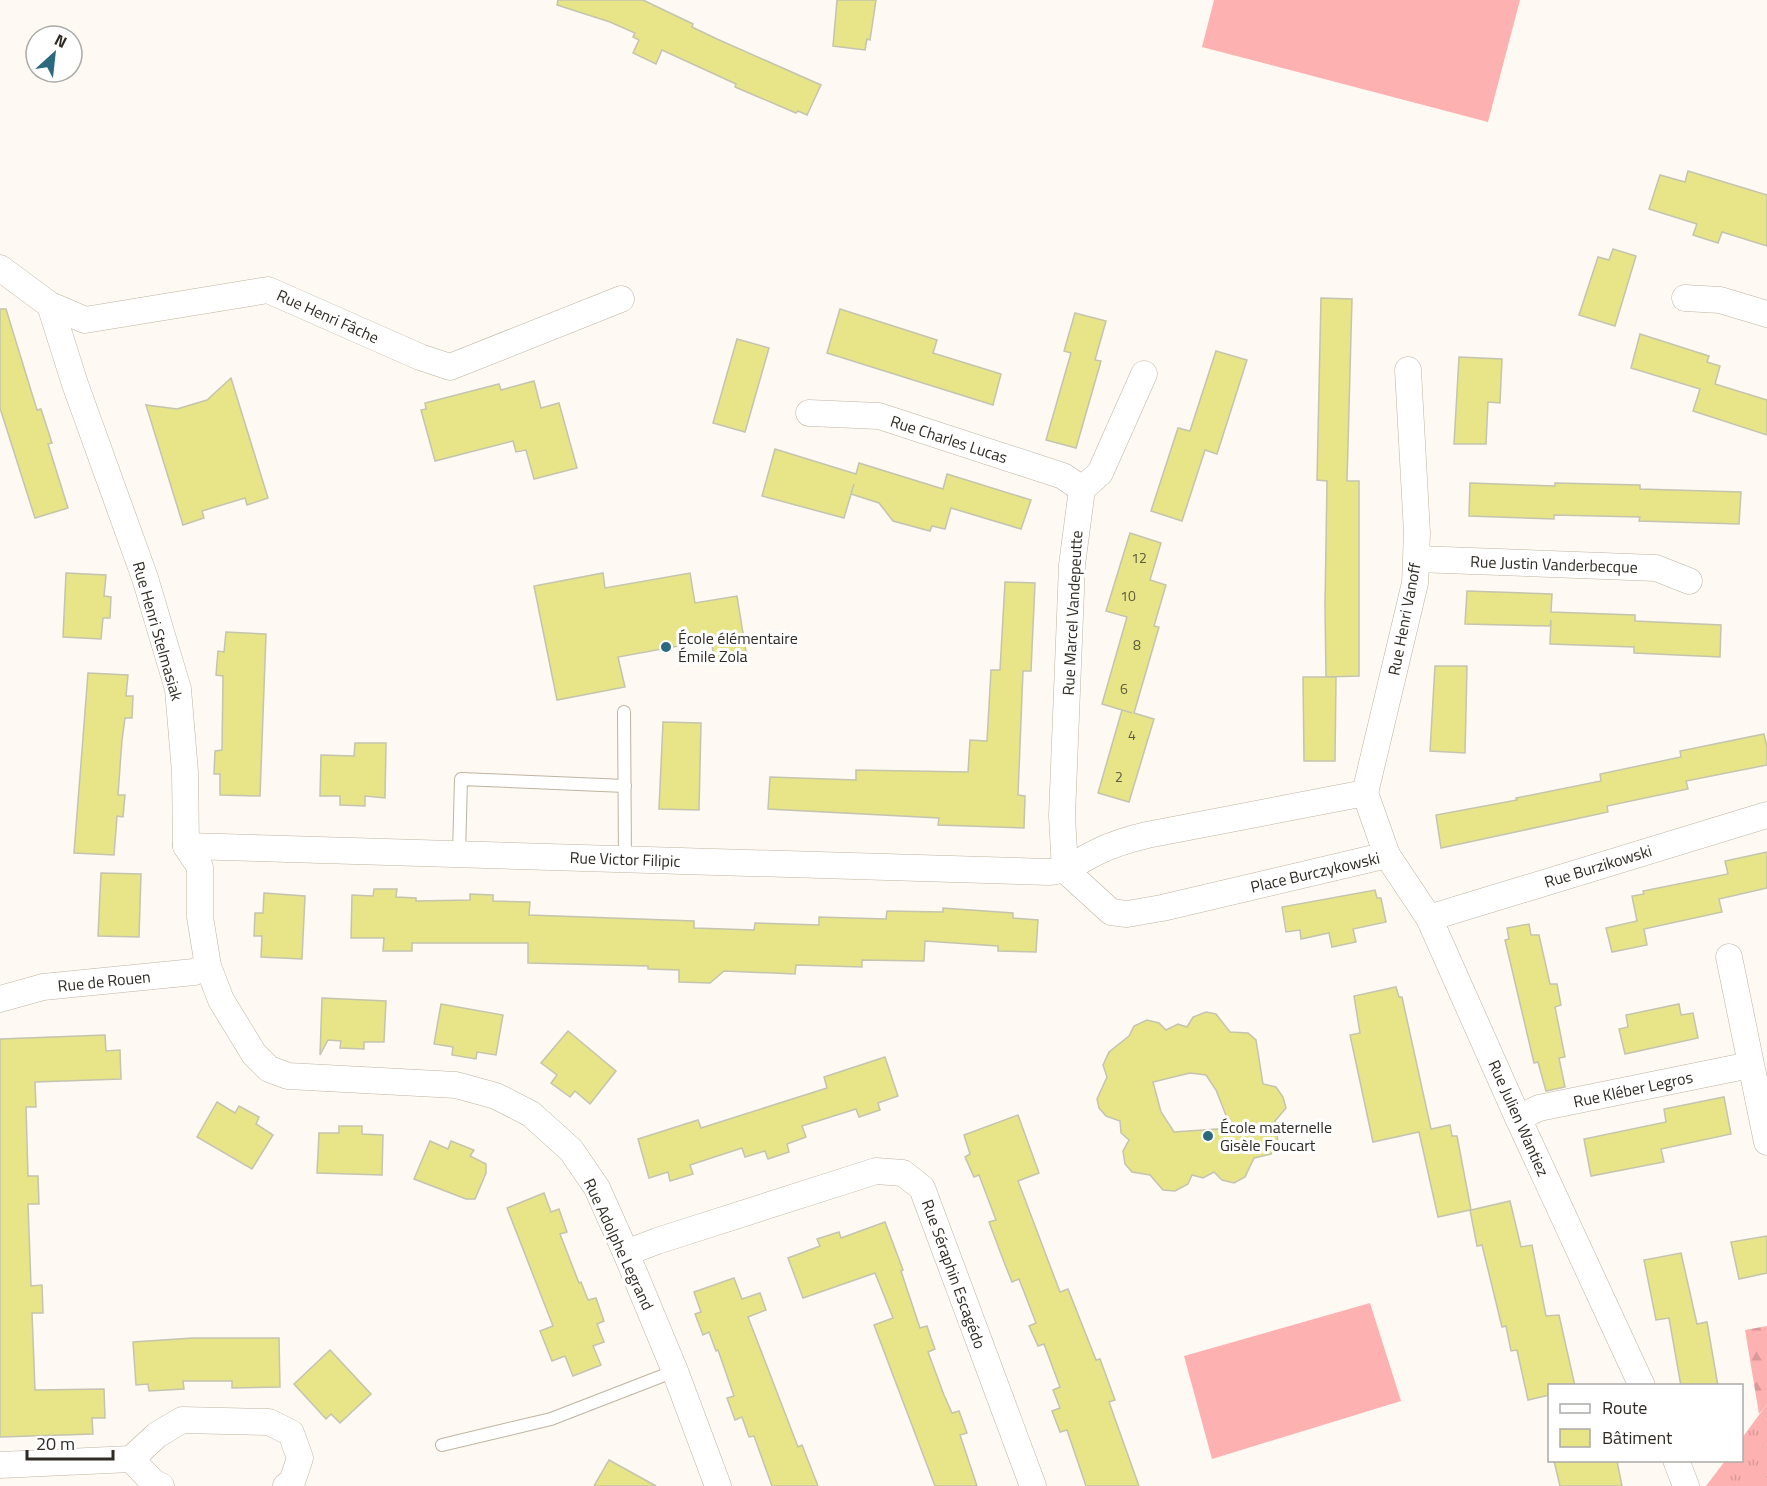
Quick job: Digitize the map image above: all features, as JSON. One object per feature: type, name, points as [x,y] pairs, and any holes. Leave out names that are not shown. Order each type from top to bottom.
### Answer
[{"type":"street","name":"Rue Henri Fâche","points":[[0,268],[50,305],[85,320],[267,290],[450,368],[621,299]]},
{"type":"street","points":[[1685,298],[1720,300],[1767,314]]},
{"type":"street","name":"Rue Henri Stelmasiak","points":[[50,305],[75,384],[145,578],[178,689],[185,771],[186,846],[200,867],[200,916],[208,966]]},
{"type":"street","name":"Rue Henri Vanoff","points":[[1365,793],[1415,583],[1417,558],[1408,370]]},
{"type":"street","points":[[1082,489],[1100,473],[1144,374]]},
{"type":"street","name":"Rue Charles Lucas","points":[[809,413],[879,416],[1063,476],[1082,489]]},
{"type":"street","name":"Rue Marcel Vandepeutte","points":[[1065,870],[1062,816],[1071,577],[1082,489]]},
{"type":"street","name":"Rue Justin Vanderbecque","points":[[1417,558],[1656,568],[1689,581]]},
{"type":"street","points":[[1065,870],[1119,842],[1365,793]]},
{"type":"street","name":"Place Burczykowski","points":[[1065,870],[1112,912],[1127,914],[1162,908],[1387,855],[1365,793]]},
{"type":"street","name":"Rue Burzikowski","points":[[1429,918],[1767,815]]},
{"type":"street","name":"Rue Victor Filipic","points":[[186,846],[1049,872],[1065,870]]},
{"type":"street","name":"Rue Julien Wantiez","points":[[1387,855],[1429,918],[1518,1118],[1641,1384]]},
{"type":"street","points":[[1729,957],[1767,1142]]},
{"type":"street","name":"Rue de Rouen","points":[[0,999],[43,987],[194,972],[208,966]]},
{"type":"street","name":"Rue Adolphe Legrand","points":[[208,966],[221,1000],[254,1054],[269,1069],[288,1076],[456,1085],[496,1096],[531,1114],[571,1150],[597,1188],[626,1253],[675,1371],[717,1486]]},
{"type":"street","name":"Rue Kléber Legros","points":[[1518,1118],[1539,1108],[1750,1065]]},
{"type":"street","name":"Rue Séraphin Escagédo","points":[[626,1253],[876,1171],[903,1173],[922,1188],[1033,1486]]},
{"type":"street","points":[[0,1465],[131,1459],[157,1435],[182,1420],[269,1422],[291,1433],[300,1458],[292,1482],[286,1486]]},
{"type":"street","points":[[131,1459],[153,1482],[161,1486]]},
{"type":"street","points":[[1676,1462],[1686,1486]]},
{"type":"lane","points":[[624,712],[625,858]]},
{"type":"lane","points":[[459,855],[461,779],[625,786]]},
{"type":"lane","points":[[442,1445],[551,1419],[675,1371]]},
{"type":"green space","points":[[1214,0],[1520,0],[1488,122],[1202,47]]},
{"type":"green space","points":[[1370,1303],[1401,1401],[1212,1459],[1184,1356]]},
{"type":"green space","points":[[1767,1326],[1767,1404],[1759,1414],[1745,1330]]},
{"type":"green space","points":[[1767,1404],[1767,1486],[1706,1486],[1724,1462],[1743,1462],[1743,1437]]},
{"type":"building","points":[[558,0],[643,0],[693,24],[692,27],[717,39],[821,85],[807,115],[798,111],[796,113],[735,87],[736,84],[662,50],[656,64],[633,53],[639,40],[633,37],[635,33],[610,22],[557,5]]},
{"type":"building","points":[[837,0],[876,0],[870,40],[867,39],[865,50],[833,46]]},
{"type":"building","points":[[1688,171],[1767,195],[1767,246],[1722,232],[1718,243],[1693,235],[1697,224],[1649,209],[1660,175],[1685,182]]},
{"type":"building","points":[[1613,249],[1636,256],[1615,326],[1579,315],[1598,257],[1609,260]]},
{"type":"building","points":[[1321,298],[1352,299],[1347,481],[1359,481],[1359,676],[1326,677],[1327,481],[1317,480]]},
{"type":"building","points":[[0,309],[6,309],[37,410],[41,409],[52,443],[48,444],[68,508],[35,518],[0,408]]},
{"type":"building","points":[[840,309],[937,340],[933,353],[1001,374],[993,405],[827,353]]},
{"type":"building","points":[[1075,313],[1106,321],[1095,360],[1101,361],[1076,448],[1046,440],[1071,353],[1064,351]]},
{"type":"building","points":[[1640,334],[1709,356],[1707,362],[1720,366],[1715,384],[1767,400],[1767,435],[1693,411],[1700,389],[1631,368]]},
{"type":"building","points":[[737,339],[769,348],[745,432],[713,423]]},
{"type":"building","points":[[1216,351],[1247,360],[1217,454],[1205,450],[1182,521],[1151,511],[1178,428],[1190,431]]},
{"type":"building","points":[[1459,357],[1502,359],[1500,403],[1488,402],[1486,444],[1454,444]]},
{"type":"building","points":[[231,378],[268,498],[247,505],[245,498],[202,511],[204,518],[183,525],[146,405],[177,409],[207,400]]},
{"type":"building","points":[[534,381],[541,408],[559,403],[577,468],[534,479],[526,450],[516,452],[513,441],[435,461],[421,410],[426,409],[425,403],[499,384],[501,390]]},
{"type":"building","points":[[775,449],[856,474],[859,463],[943,489],[947,474],[1031,500],[1021,529],[951,508],[945,529],[932,526],[930,531],[893,521],[879,503],[851,494],[844,518],[762,496]]},
{"type":"building","points":[[1470,483],[1555,486],[1555,483],[1640,485],[1640,489],[1741,492],[1739,524],[1639,521],[1640,517],[1554,515],[1554,519],[1469,516]]},
{"type":"building","points":[[1130,533],[1161,543],[1150,580],[1166,585],[1154,626],[1159,627],[1134,713],[1154,719],[1129,802],[1098,793],[1122,710],[1102,704],[1127,617],[1106,611]]},
{"type":"building","points":[[66,573],[106,575],[104,596],[111,597],[110,618],[103,618],[101,639],[63,637]]},
{"type":"building","points":[[603,573],[605,588],[690,573],[695,603],[737,596],[747,658],[715,663],[711,640],[618,657],[625,687],[557,700],[534,586]]},
{"type":"building","points":[[1005,582],[1035,583],[1031,671],[1023,671],[1018,795],[1025,796],[1024,828],[938,825],[939,818],[768,809],[770,777],[856,780],[856,770],[968,772],[970,740],[987,741],[991,670],[1000,670]]},
{"type":"building","points":[[1467,591],[1552,594],[1551,612],[1635,615],[1635,621],[1721,625],[1720,657],[1634,653],[1634,647],[1550,644],[1551,620],[1550,626],[1465,624]]},
{"type":"building","points":[[226,632],[266,634],[260,796],[220,795],[220,774],[214,774],[215,751],[222,750],[223,676],[216,675],[218,651],[224,652]]},
{"type":"building","points":[[1435,666],[1467,666],[1465,753],[1430,751]]},
{"type":"building","points":[[88,673],[128,675],[126,696],[133,696],[132,718],[125,718],[122,740],[118,795],[125,795],[123,817],[117,816],[114,855],[74,853]]},
{"type":"building","points":[[1303,677],[1336,677],[1335,761],[1304,761]]},
{"type":"building","points":[[663,722],[701,723],[699,810],[659,809]]},
{"type":"building","points":[[1764,734],[1767,765],[1686,781],[1688,789],[1607,806],[1608,812],[1441,848],[1436,815],[1601,781],[1600,774],[1681,757],[1680,751]]},
{"type":"building","points":[[355,743],[386,743],[385,798],[365,796],[365,806],[340,805],[340,796],[320,796],[321,755],[354,756]]},
{"type":"building","points":[[1767,852],[1767,888],[1719,899],[1722,912],[1644,929],[1647,945],[1612,952],[1606,928],[1637,921],[1632,896],[1644,894],[1643,891],[1728,874],[1725,861]]},
{"type":"building","points":[[101,873],[141,874],[139,937],[98,936]]},
{"type":"building","points":[[374,889],[397,889],[396,897],[416,898],[416,901],[470,900],[470,894],[493,895],[493,901],[530,902],[529,915],[694,921],[694,928],[754,930],[755,923],[819,925],[819,917],[886,919],[887,911],[943,912],[943,908],[1013,913],[1013,918],[1038,920],[1036,952],[998,951],[998,946],[925,941],[924,961],[862,960],[862,967],[796,965],[795,974],[724,971],[710,983],[679,982],[679,970],[648,969],[648,966],[528,963],[528,943],[412,943],[412,951],[383,951],[384,938],[351,938],[352,895],[373,896]]},
{"type":"building","points":[[1375,890],[1377,898],[1381,898],[1386,922],[1353,929],[1356,942],[1332,947],[1329,933],[1301,939],[1300,930],[1286,932],[1282,907]]},
{"type":"building","points":[[264,893],[305,896],[302,959],[261,957],[262,936],[254,936],[255,913],[263,913]]},
{"type":"building","points":[[1529,924],[1531,935],[1539,935],[1550,984],[1557,984],[1561,1005],[1555,1007],[1565,1057],[1559,1058],[1565,1087],[1546,1091],[1538,1062],[1534,1063],[1505,940],[1509,939],[1507,928]]},
{"type":"building","points":[[1396,987],[1399,997],[1402,997],[1431,1129],[1450,1125],[1452,1136],[1457,1136],[1471,1210],[1510,1201],[1521,1247],[1532,1245],[1546,1316],[1559,1315],[1575,1384],[1548,1384],[1548,1395],[1528,1400],[1517,1350],[1511,1351],[1506,1326],[1502,1327],[1482,1245],[1477,1246],[1470,1210],[1438,1217],[1419,1132],[1373,1142],[1350,1035],[1360,1033],[1354,996]]},
{"type":"building","points":[[322,998],[386,1001],[384,1042],[364,1042],[364,1049],[340,1048],[341,1041],[328,1040],[320,1055]]},
{"type":"building","points":[[441,1004],[503,1015],[496,1055],[477,1052],[476,1059],[452,1055],[453,1047],[434,1044]]},
{"type":"building","points":[[1679,1004],[1681,1015],[1693,1013],[1698,1038],[1625,1054],[1619,1029],[1628,1027],[1626,1015]]},
{"type":"building","points":[[1206,1012],[1216,1014],[1230,1032],[1248,1033],[1256,1040],[1263,1084],[1276,1087],[1283,1097],[1286,1108],[1275,1121],[1278,1142],[1271,1154],[1254,1158],[1245,1177],[1234,1183],[1222,1180],[1214,1172],[1203,1178],[1192,1175],[1188,1184],[1175,1191],[1163,1190],[1150,1175],[1132,1172],[1125,1164],[1123,1151],[1129,1140],[1121,1133],[1120,1121],[1106,1116],[1099,1108],[1097,1099],[1107,1077],[1103,1065],[1109,1052],[1129,1036],[1134,1026],[1147,1020],[1159,1023],[1166,1030],[1178,1024],[1187,1027],[1193,1017]],"holes":[[[1190,1073],[1206,1075],[1216,1090],[1231,1128],[1174,1132],[1161,1112],[1153,1082]]]},
{"type":"building","points":[[568,1031],[616,1071],[590,1104],[575,1091],[570,1097],[551,1083],[557,1075],[541,1063]]},
{"type":"building","points":[[105,1035],[106,1051],[120,1050],[121,1079],[35,1082],[36,1107],[26,1107],[28,1176],[38,1176],[39,1204],[28,1204],[31,1286],[42,1285],[43,1313],[32,1313],[35,1390],[104,1389],[105,1418],[92,1418],[93,1434],[0,1437],[0,1039]]},
{"type":"building","points":[[885,1057],[898,1096],[878,1103],[880,1110],[859,1117],[856,1109],[802,1126],[806,1137],[787,1144],[789,1152],[768,1159],[765,1151],[745,1157],[742,1148],[690,1165],[693,1174],[670,1181],[668,1172],[649,1178],[638,1139],[698,1120],[701,1128],[827,1088],[824,1077]]},
{"type":"building","points":[[1724,1097],[1731,1134],[1661,1149],[1664,1162],[1591,1176],[1584,1139],[1666,1122],[1664,1109]]},
{"type":"building","points":[[217,1102],[235,1113],[239,1106],[259,1117],[256,1124],[273,1135],[252,1169],[197,1137]]},
{"type":"building","points":[[1018,1115],[1039,1173],[1018,1181],[1060,1292],[1068,1289],[1096,1360],[1100,1359],[1115,1400],[1109,1402],[1139,1486],[1086,1486],[1067,1430],[1060,1432],[1052,1411],[1060,1408],[1053,1390],[1060,1387],[1044,1344],[1038,1346],[1029,1326],[1036,1323],[1019,1279],[1012,1282],[1004,1262],[989,1222],[996,1220],[979,1175],[974,1177],[965,1157],[970,1154],[964,1135]]},
{"type":"building","points":[[339,1126],[362,1126],[362,1134],[383,1135],[382,1175],[317,1173],[319,1133],[339,1133]]},
{"type":"building","points":[[430,1141],[448,1149],[451,1141],[474,1150],[470,1156],[486,1164],[486,1173],[475,1199],[466,1199],[414,1179]]},
{"type":"building","points":[[544,1193],[551,1212],[559,1209],[567,1232],[560,1234],[579,1283],[581,1282],[588,1300],[596,1298],[604,1321],[597,1324],[604,1342],[593,1346],[601,1365],[573,1376],[565,1356],[552,1361],[540,1331],[553,1326],[507,1208]]},
{"type":"building","points":[[885,1222],[903,1270],[901,1271],[920,1328],[927,1326],[935,1349],[928,1352],[944,1395],[952,1413],[959,1411],[967,1433],[960,1435],[977,1486],[935,1486],[874,1325],[893,1318],[875,1273],[803,1298],[788,1258],[820,1246],[817,1239],[839,1232],[841,1238]]},
{"type":"building","points":[[1767,1236],[1767,1273],[1739,1279],[1731,1242]]},
{"type":"building","points":[[1681,1253],[1697,1324],[1707,1322],[1718,1384],[1681,1384],[1669,1318],[1656,1320],[1644,1260]]},
{"type":"building","points":[[734,1278],[742,1299],[760,1293],[766,1310],[748,1317],[798,1447],[802,1445],[818,1486],[772,1486],[754,1436],[749,1437],[742,1417],[735,1420],[727,1398],[734,1396],[718,1350],[716,1351],[709,1332],[703,1335],[695,1314],[701,1312],[694,1292]]},
{"type":"building","points":[[193,1338],[279,1338],[280,1387],[232,1388],[232,1381],[183,1381],[184,1389],[149,1391],[148,1384],[136,1385],[133,1342]]},
{"type":"building","points":[[330,1350],[371,1394],[340,1423],[331,1414],[326,1419],[294,1384]]},
{"type":"building","points":[[609,1460],[656,1486],[594,1486]]},
{"type":"building","points":[[1554,1462],[1617,1462],[1622,1486],[1560,1486]]},
{"type":"place","name":"École élémentaire Émile Zola","points":[[666,647]]},
{"type":"place","name":"École maternelle Gisèle Foucart","points":[[1208,1136]]}]
